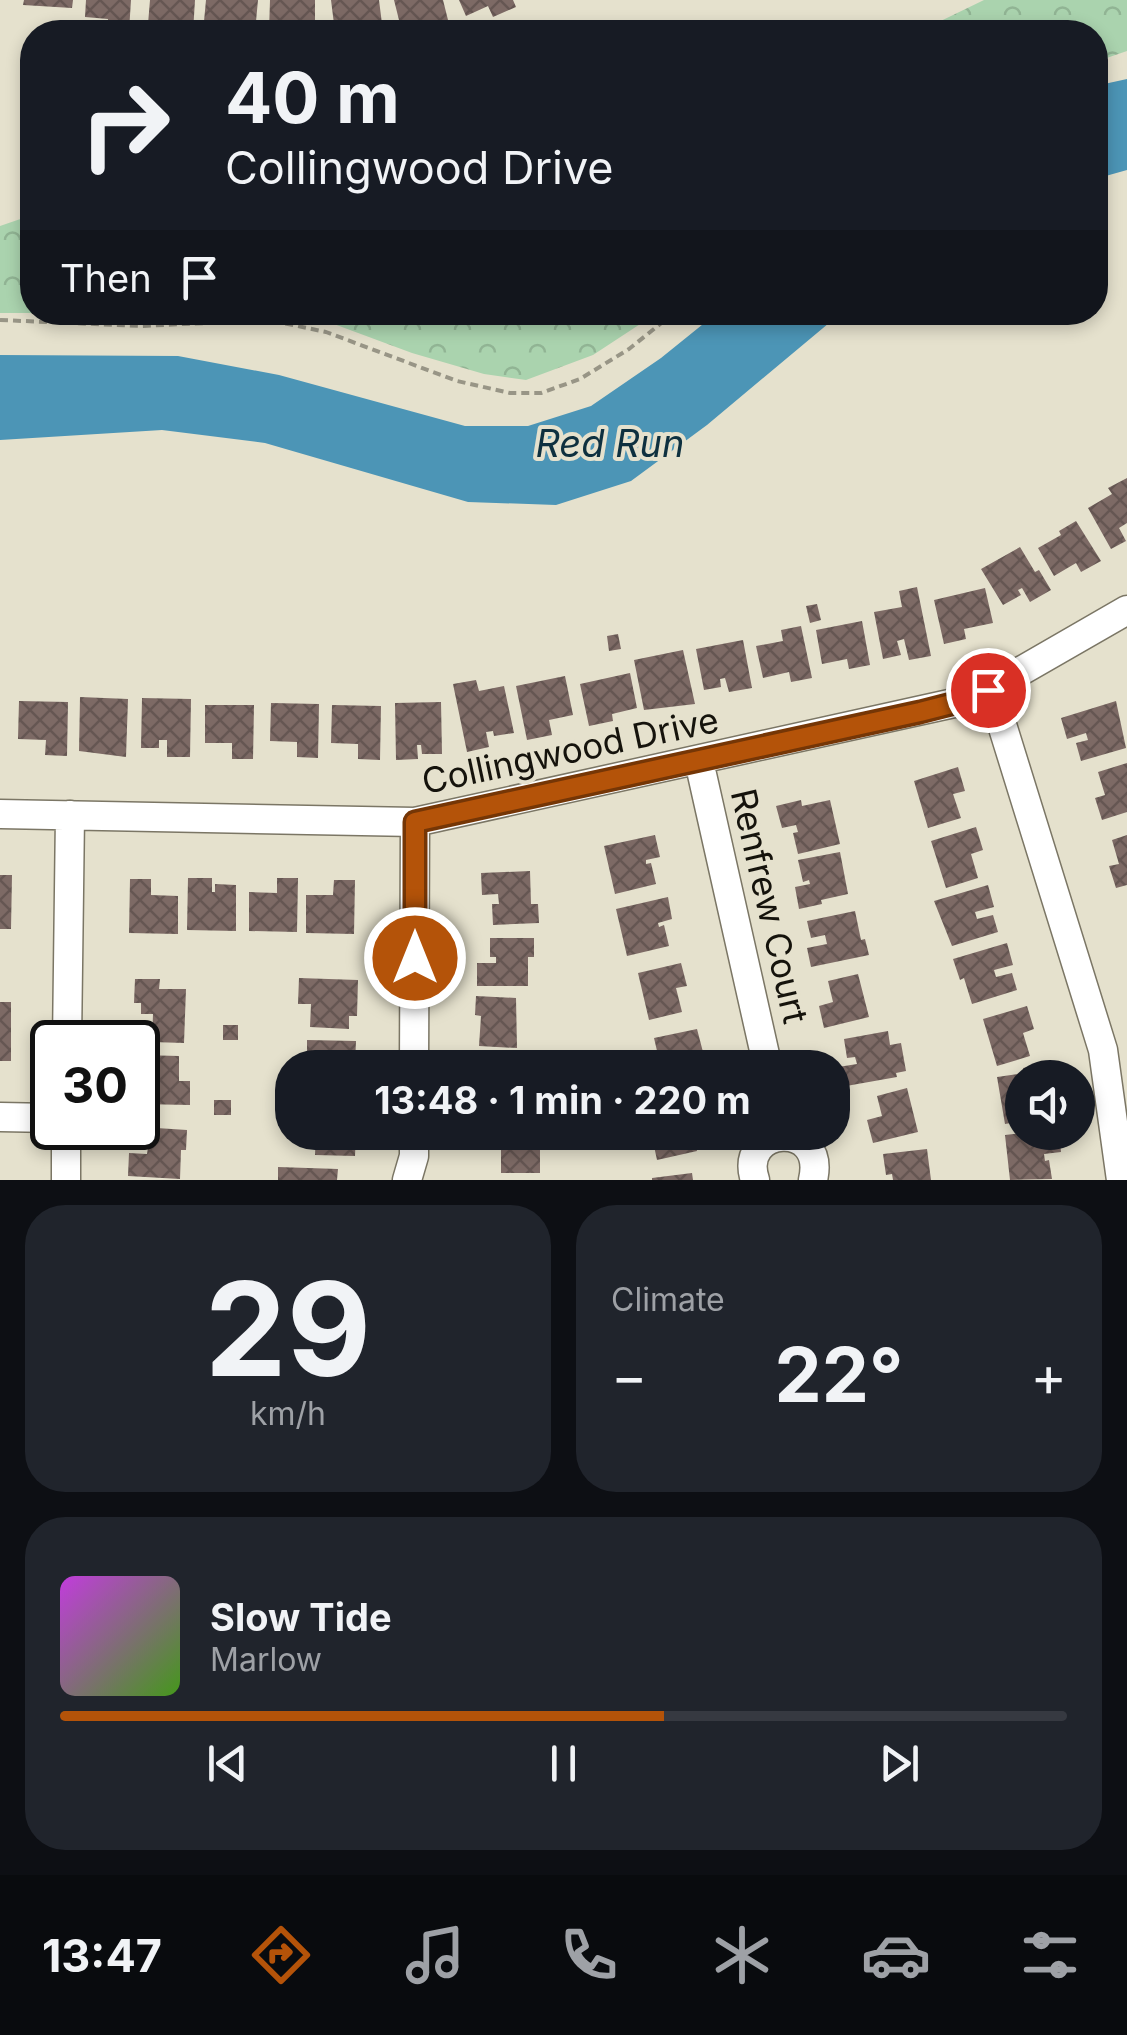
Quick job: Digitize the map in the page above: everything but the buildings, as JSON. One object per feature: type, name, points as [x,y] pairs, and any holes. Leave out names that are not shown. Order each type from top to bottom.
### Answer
[{"type":"street","name":"Collingwood Drive","points":[[0,814],[415,822],[963,701],[1127,610]]},
{"type":"street","points":[[988,690],[1005,733],[1103,1050],[1121,1180]]},
{"type":"street","name":"Renfrew Court","points":[[699,760],[764,1050]]},
{"type":"street","points":[[67,1020],[70,815]]},
{"type":"street","points":[[414,1050],[415,822]]},
{"type":"street","points":[[0,1118],[30,1118]]},
{"type":"street","points":[[66,1150],[66,1180]]},
{"type":"street","points":[[754,1180],[752,1162],[758,1150]]},
{"type":"street","points":[[808,1150],[813,1156],[813,1180]]},
{"type":"street","points":[[412,1156],[429,1180]]},
{"type":"path","points":[[118,325],[163,325]]},
{"type":"path","points":[[293,325],[326,332],[457,381],[510,393],[541,393],[580,379],[659,325]]},
{"type":"green space","points":[[984,0],[1127,0],[1127,51],[1108,58],[1108,20],[943,20]]},
{"type":"green space","points":[[20,219],[20,313],[0,313],[0,226]]},
{"type":"green space","points":[[337,325],[639,325],[593,355],[526,380],[484,374]]},
{"type":"water","points":[[1127,79],[1127,170],[1108,175],[1108,83]]},
{"type":"water","name":"Red Run","points":[[702,325],[827,325],[707,425],[631,481],[556,505],[468,502],[265,443],[162,430],[0,440],[0,355],[178,356],[279,375],[465,426],[528,426],[591,406]]},
{"type":"route","points":[[415,958],[415,822],[920,712],[988,690]]}]
